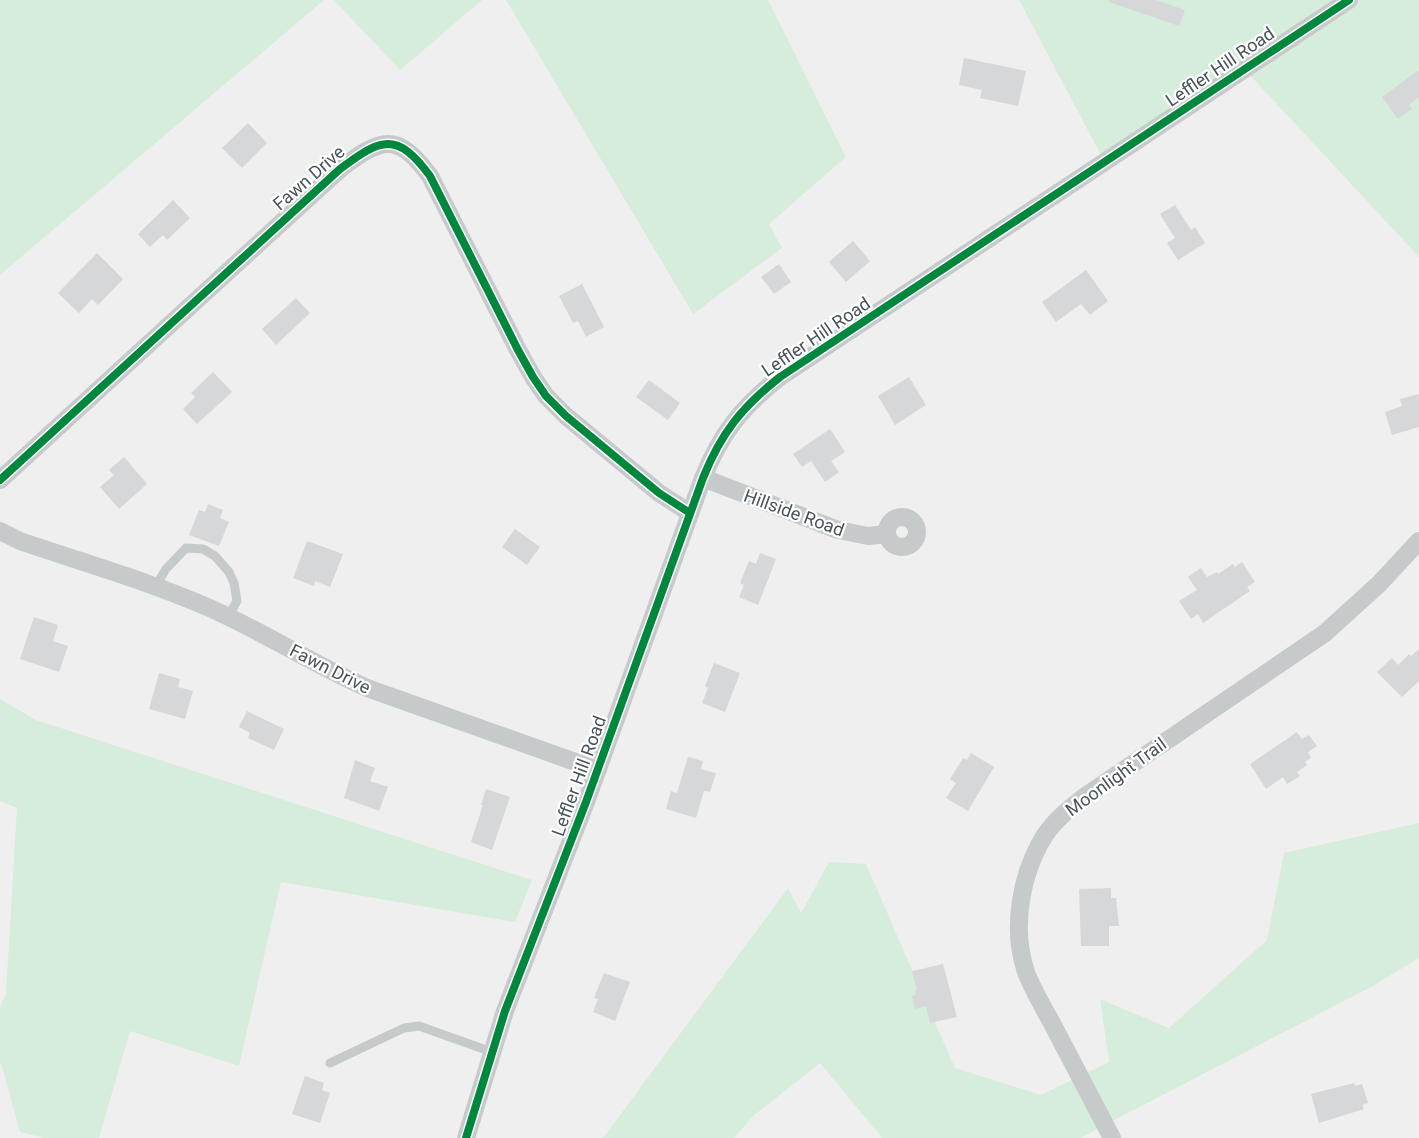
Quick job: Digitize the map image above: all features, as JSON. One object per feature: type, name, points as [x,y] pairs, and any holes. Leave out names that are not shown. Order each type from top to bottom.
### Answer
[{"type":"street","name":"Leffler Hill Road","points":[[466,1138],[492,1052],[525,957],[598,771],[703,478],[724,434],[739,414],[780,377],[1349,0]]},
{"type":"street","name":"Fawn Drive","points":[[0,480],[340,169],[376,145],[392,142],[419,161],[430,176],[532,377],[546,396],[566,416],[659,493],[690,513]]},
{"type":"street","name":"Hillside Road","points":[[703,478],[838,530],[868,536],[887,534]]},
{"type":"street","name":"Fawn Drive","points":[[0,531],[20,541],[155,587],[228,617],[338,676],[598,771]]},
{"type":"street","name":"Moonlight Trail","points":[[1112,1138],[1026,971],[1020,939],[1020,911],[1025,882],[1033,859],[1046,835],[1062,815],[1084,797],[1325,633],[1379,584],[1419,541]]},
{"type":"lane","points":[[155,587],[166,569],[186,548],[203,549],[215,556],[234,583],[237,601],[228,617]]},
{"type":"lane","points":[[330,1063],[404,1028],[419,1026],[492,1052]]},
{"type":"green space","points":[[0,0],[324,0],[0,275]]},
{"type":"green space","points":[[334,0],[482,0],[400,70]]},
{"type":"green space","points":[[506,0],[768,0],[846,157],[769,224],[782,248],[693,314]]},
{"type":"green space","points":[[1019,0],[1419,0],[1419,257],[1245,70],[1104,161]]},
{"type":"green space","points":[[0,699],[36,720],[532,880],[515,922],[281,882],[239,1066],[130,1031],[99,1138],[44,1138],[20,1132],[1,1063],[0,1066],[0,1007],[6,994],[17,808],[0,801]]},
{"type":"green space","points":[[1419,823],[1419,958],[1371,987],[1080,1138],[882,1138],[820,1063],[753,1116],[734,1138],[603,1138],[788,888],[801,913],[829,862],[866,864],[955,1068],[1041,1095],[1109,1062],[1100,999],[1169,1028],[1267,940],[1284,853]]},
{"type":"building","points":[[1109,0],[1156,0],[1185,10],[1179,26],[1109,2]]},
{"type":"building","points":[[964,58],[1026,71],[1018,106],[980,98],[982,90],[959,85]]},
{"type":"building","points":[[1419,70],[1419,97],[1409,105],[1412,109],[1398,119],[1382,97]]},
{"type":"building","points":[[248,123],[267,143],[242,168],[222,148]]},
{"type":"building","points":[[173,200],[190,218],[167,240],[163,235],[150,247],[138,234]]},
{"type":"building","points":[[1175,205],[1191,230],[1195,227],[1205,243],[1178,260],[1167,243],[1175,238],[1160,214]]},
{"type":"building","points":[[853,241],[870,261],[846,282],[829,262]]},
{"type":"building","points":[[97,253],[123,279],[98,305],[92,299],[79,313],[58,293]]},
{"type":"building","points":[[779,264],[791,282],[774,294],[761,277]]},
{"type":"building","points":[[1086,270],[1108,301],[1090,315],[1081,304],[1056,322],[1042,302]]},
{"type":"building","points":[[582,284],[604,327],[586,337],[578,321],[573,323],[559,296]]},
{"type":"building","points":[[296,298],[310,313],[276,345],[262,329]]},
{"type":"building","points":[[213,372],[232,392],[197,424],[183,409],[195,397],[191,393]]},
{"type":"building","points":[[909,377],[926,405],[895,425],[878,396]]},
{"type":"building","points":[[649,380],[680,403],[668,420],[636,397]]},
{"type":"building","points":[[1419,394],[1419,427],[1392,435],[1385,412],[1402,406],[1400,399]]},
{"type":"building","points":[[830,429],[845,452],[831,461],[839,472],[825,482],[811,461],[802,467],[793,454]]},
{"type":"building","points":[[124,457],[147,484],[119,509],[100,487],[114,475],[109,470]]},
{"type":"building","points":[[208,504],[223,510],[220,518],[229,522],[219,546],[189,535],[199,510],[205,512]]},
{"type":"building","points":[[515,529],[540,547],[527,565],[502,547]]},
{"type":"building","points":[[307,541],[343,554],[330,587],[315,581],[314,586],[293,578]]},
{"type":"building","points":[[760,553],[776,559],[758,605],[739,597],[744,585],[740,583],[749,561],[756,564]]},
{"type":"building","points":[[1242,562],[1255,582],[1247,587],[1250,591],[1203,623],[1198,614],[1191,619],[1179,601],[1197,590],[1188,577],[1201,568],[1207,577],[1217,572],[1218,574],[1233,564],[1235,567]]},
{"type":"building","points":[[34,617],[58,625],[53,641],[68,646],[59,672],[20,659]]},
{"type":"building","points":[[1419,649],[1419,681],[1402,697],[1377,672],[1392,658],[1398,665],[1409,654],[1411,656]]},
{"type":"building","points":[[714,663],[740,673],[725,712],[702,703],[708,688],[705,686]]},
{"type":"building","points":[[159,673],[180,679],[178,687],[193,691],[185,719],[149,709]]},
{"type":"building","points":[[247,711],[284,729],[274,750],[248,738],[250,733],[239,727]]},
{"type":"building","points":[[1297,732],[1302,739],[1309,735],[1317,746],[1308,752],[1311,758],[1305,762],[1307,765],[1297,772],[1300,776],[1287,784],[1283,777],[1266,789],[1250,764]]},
{"type":"building","points":[[971,753],[994,767],[968,811],[946,798],[956,783],[950,779],[963,758],[967,760]]},
{"type":"building","points":[[688,757],[703,761],[701,769],[716,773],[710,792],[704,791],[696,818],[666,809],[671,791],[677,793]]},
{"type":"building","points":[[355,760],[375,768],[370,781],[388,787],[379,811],[344,798]]},
{"type":"building","points":[[486,789],[510,797],[492,850],[471,842]]},
{"type":"building","points":[[1111,888],[1111,898],[1116,898],[1119,926],[1109,926],[1109,946],[1081,946],[1079,889]]},
{"type":"building","points":[[943,964],[957,1017],[930,1023],[926,1006],[915,1009],[912,996],[916,995],[917,990],[912,971]]},
{"type":"building","points":[[604,973],[630,982],[615,1021],[593,1012],[598,999],[594,998]]},
{"type":"building","points":[[305,1076],[324,1083],[322,1090],[330,1093],[320,1123],[292,1114]]},
{"type":"building","points":[[1354,1083],[1355,1086],[1362,1084],[1368,1103],[1362,1105],[1364,1109],[1319,1123],[1311,1094]]},
{"type":"cycle path","points":[[466,1138],[505,1011],[586,802],[703,478],[717,447],[734,422],[754,399],[780,377],[1349,0]]},
{"type":"cycle path","points":[[0,480],[340,169],[367,151],[388,144],[398,146],[408,152],[430,176],[518,350],[546,396],[566,416],[659,493],[690,513]]}]
